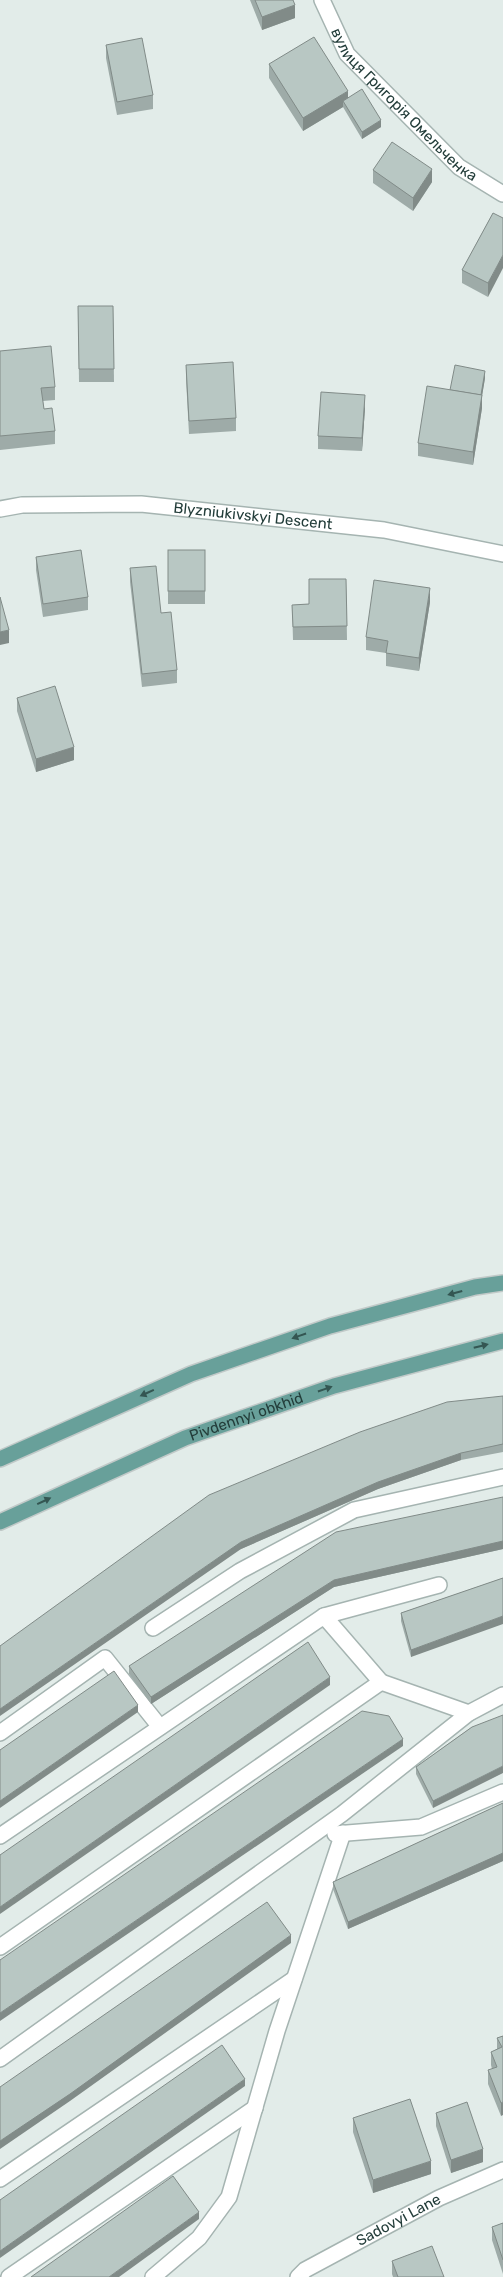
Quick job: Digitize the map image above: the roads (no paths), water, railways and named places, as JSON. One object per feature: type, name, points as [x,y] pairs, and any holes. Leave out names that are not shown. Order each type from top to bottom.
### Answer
[{"type":"main road","points":[[0,1459],[191,1374],[330,1326],[503,1282]]},
{"type":"main road","name":"Pivdennyi obkhid","points":[[0,1522],[184,1438],[334,1386],[503,1341]]},
{"type":"street","name":"вулиця Григорія Омельченка","points":[[322,0],[347,54],[459,167],[503,194]]},
{"type":"street","name":"Blyzniukivskyi Descent","points":[[0,509],[22,505],[141,504],[384,530],[503,554]]},
{"type":"street","points":[[153,1628],[240,1571],[354,1510],[503,1477]]},
{"type":"street","points":[[0,1836],[324,1616],[439,1585]]},
{"type":"street","points":[[324,1616],[381,1682],[470,1713]]},
{"type":"street","points":[[0,1733],[105,1658],[160,1727]]},
{"type":"street","points":[[0,1947],[381,1682]]},
{"type":"street","points":[[0,2060],[312,1836],[470,1713],[503,1696]]},
{"type":"street","points":[[312,1836],[421,1827],[503,1792]]},
{"type":"street","points":[[153,2277],[199,2238],[229,2197],[294,1979],[343,1833]]},
{"type":"street","points":[[0,2179],[294,1979]]},
{"type":"street","points":[[9,2277],[255,2108]]},
{"type":"street","name":"Sadovyi Lane","points":[[298,2277],[305,2270],[439,2198],[503,2170]]}]
